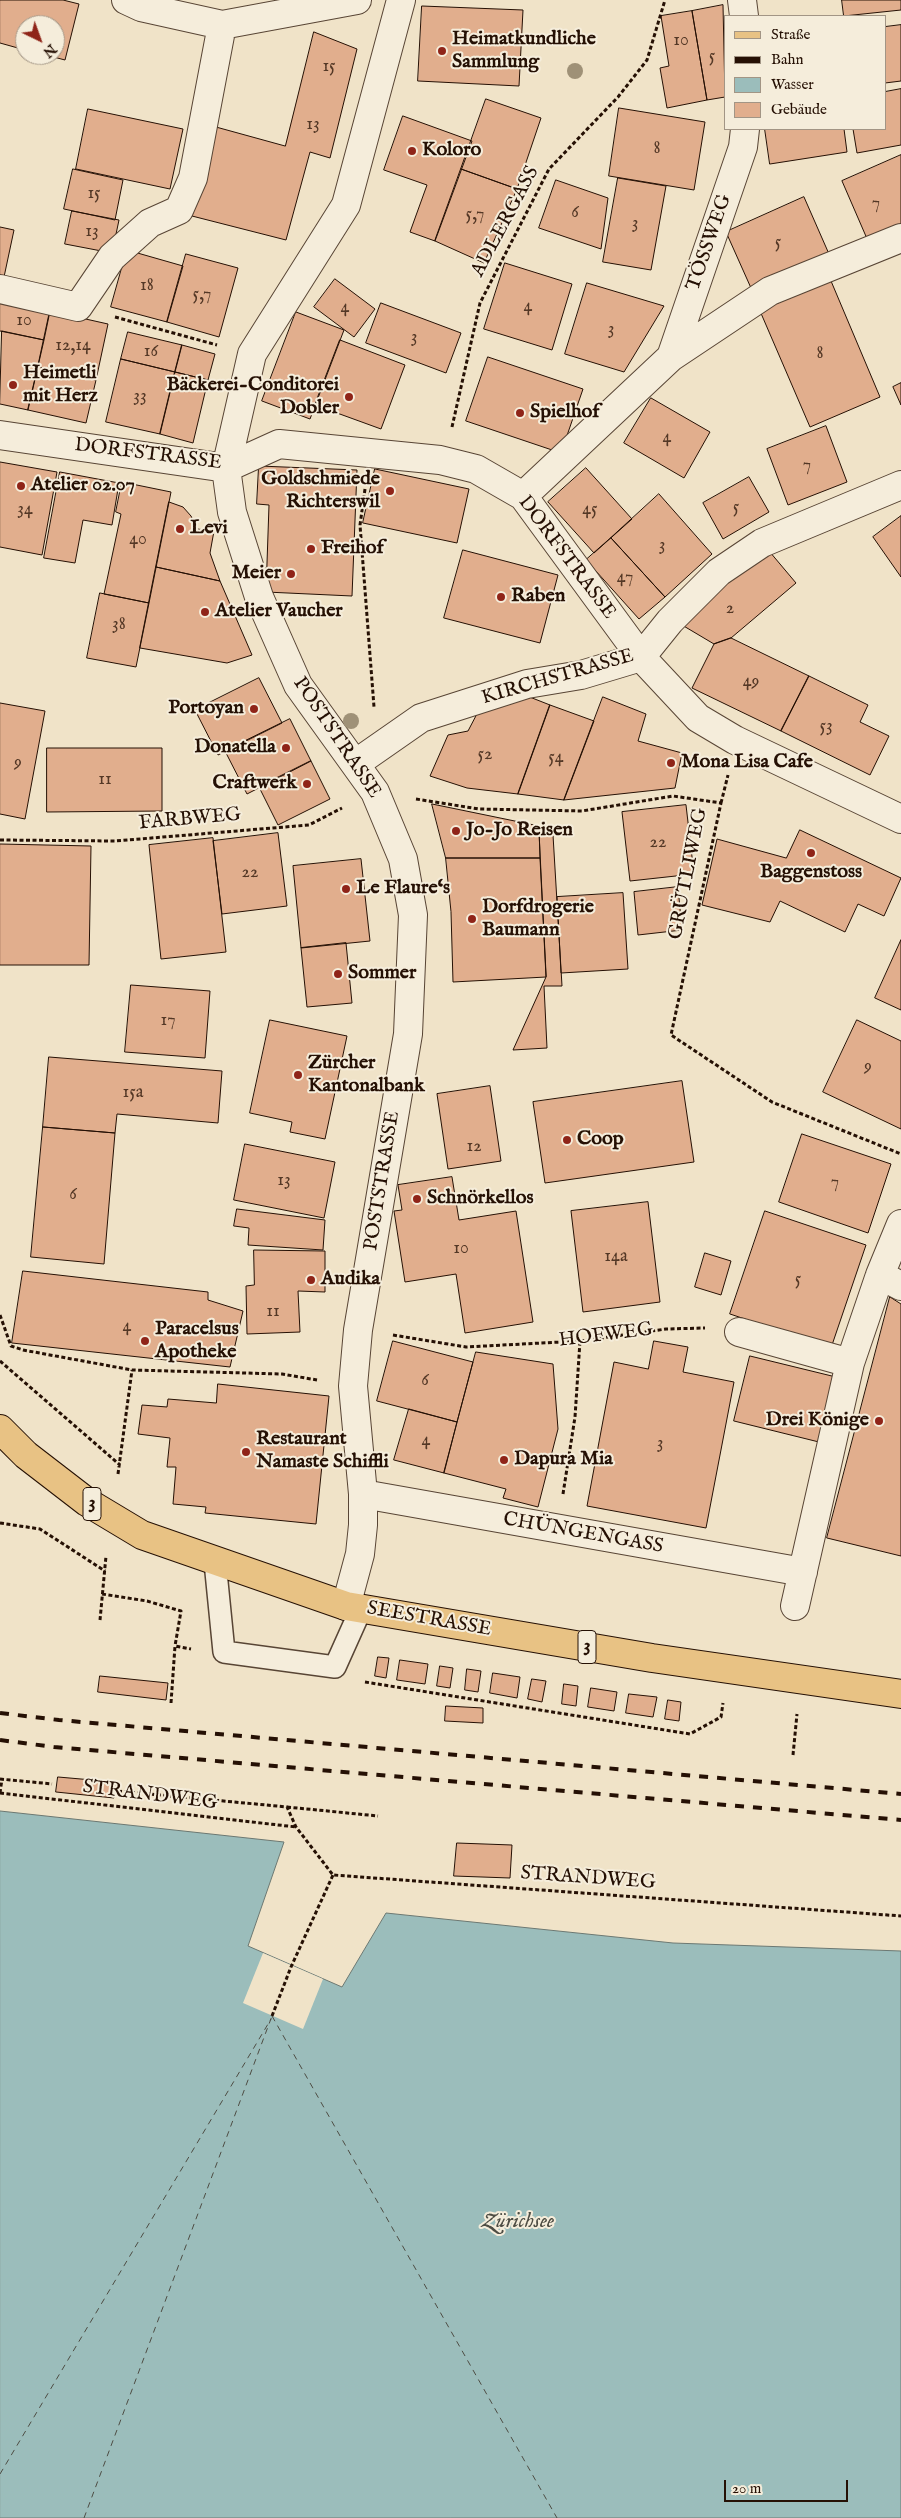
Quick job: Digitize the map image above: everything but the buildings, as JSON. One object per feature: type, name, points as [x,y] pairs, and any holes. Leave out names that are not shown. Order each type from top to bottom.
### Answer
[{"type":"main road","name":"SEESTRASSE","points":[[0,1429],[26,1455],[87,1502],[142,1535],[215,1562],[354,1608],[728,1669],[901,1694]]},
{"type":"street","points":[[126,0],[141,7],[222,25],[357,0]]},
{"type":"street","points":[[226,468],[252,354],[346,204],[402,0]]},
{"type":"street","points":[[742,0],[744,15]]},
{"type":"street","points":[[0,289],[78,307],[112,257],[150,223],[180,210],[193,178],[222,25]]},
{"type":"street","name":"TÖSSWEG","points":[[671,357],[743,147],[745,130]]},
{"type":"street","points":[[523,496],[671,357],[770,291],[901,238]]},
{"type":"street","name":"DORFSTRASSE","points":[[0,435],[226,468],[279,444],[370,451],[440,460],[476,469],[523,496],[641,657],[698,718],[735,740],[901,819]]},
{"type":"street","name":"POSTSTRASSE","points":[[226,468],[232,512],[259,597],[298,686],[375,792],[403,859],[413,915],[408,1034],[358,1330],[353,1386],[363,1494],[360,1554],[354,1608]]},
{"type":"street","name":"KIRCHSTRASSE","points":[[355,764],[421,718],[527,684],[581,675],[641,657],[670,622],[718,572],[762,543],[901,485]]},
{"type":"street","points":[[795,1606],[850,1364],[890,1281],[901,1224]]},
{"type":"street","points":[[739,1332],[850,1364]]},
{"type":"street","name":"CHÜNGENGASS","points":[[363,1494],[803,1572]]},
{"type":"lane","points":[[215,1562],[224,1652],[335,1667],[354,1608]]},
{"type":"path","name":"ADLERGASS","points":[[440,460],[449,440],[480,303],[549,169],[618,97],[647,60],[665,0]]},
{"type":"path","points":[[78,307],[252,354]]},
{"type":"path","points":[[370,451],[360,525],[374,710]]},
{"type":"path","name":"FARBWEG","points":[[0,840],[115,841],[309,825],[375,792]]},
{"type":"path","name":"GRÜTLIWEG","points":[[375,792],[479,809],[582,810],[673,796],[721,803],[671,1035],[772,1102],[901,1154]]},
{"type":"path","points":[[0,1315],[11,1346],[23,1350],[132,1370],[282,1374],[353,1386]]},
{"type":"path","name":"HOFWEG","points":[[358,1330],[466,1347],[580,1341],[666,1328],[703,1328],[739,1332]]},
{"type":"path","points":[[557,1529],[575,1417],[580,1341]]},
{"type":"path","points":[[0,1361],[120,1465]]},
{"type":"path","points":[[118,1474],[132,1370]]},
{"type":"path","points":[[0,1523],[40,1529],[105,1571]]},
{"type":"path","points":[[100,1620],[106,1555]]},
{"type":"path","points":[[102,1594],[147,1601],[182,1611],[174,1646],[171,1703]]},
{"type":"path","points":[[174,1646],[200,1651],[224,1652]]},
{"type":"path","points":[[335,1667],[362,1682],[690,1734],[721,1717],[728,1669]]},
{"type":"path","points":[[0,1793],[1,1779],[52,1784]]},
{"type":"path","name":"STRANDWEG","points":[[118,1791],[378,1816]]},
{"type":"path","name":"STRANDWEG","points":[[0,1793],[296,1827]]},
{"type":"path","points":[[272,2016],[291,1967],[333,1875],[296,1827],[287,1807]]},
{"type":"path","name":"STRANDWEG","points":[[333,1875],[901,1916]]},
{"type":"water","name":"Zürichsee","points":[[0,1811],[284,1842],[248,1946],[342,1987],[386,1913],[673,1943],[901,1951],[901,2518],[0,2518]]},
{"type":"pier","points":[[263,1953],[323,1979],[303,2029],[243,2003]]},
{"type":"ferry route","points":[[272,2016],[557,2518]]},
{"type":"ferry route","points":[[84,2518],[272,2016]]},
{"type":"ferry route","points":[[0,2474],[271,2019]]},
{"type":"railway","points":[[0,1713],[59,1720],[901,1794]]},
{"type":"railway","points":[[0,1740],[54,1747],[901,1820]]},
{"type":"place","name":"Heimatkundliche Sammlung","points":[[442,51]]},
{"type":"place","name":"Koloro","points":[[412,151]]},
{"type":"place","name":"Heimetli mit Herz","points":[[13,385]]},
{"type":"place","name":"Bäckerei-Conditorei Dobler","points":[[349,397]]},
{"type":"place","name":"Spielhof","points":[[520,413]]},
{"type":"place","name":"Atelier 02.07","points":[[21,486]]},
{"type":"place","name":"Goldschmiede Richterswil","points":[[390,491]]},
{"type":"place","name":"Levi","points":[[180,529]]},
{"type":"place","name":"Freihof","points":[[311,549]]},
{"type":"place","name":"Meier","points":[[291,574]]},
{"type":"place","name":"Raben","points":[[501,597]]},
{"type":"place","name":"Atelier Vaucher","points":[[205,612]]},
{"type":"place","name":"Portoyan","points":[[254,709]]},
{"type":"place","name":"Donatella","points":[[286,748]]},
{"type":"place","name":"Mona Lisa Cafe","points":[[671,763]]},
{"type":"place","name":"Craftwerk","points":[[307,784]]},
{"type":"place","name":"Jo-Jo Reisen","points":[[456,831]]},
{"type":"place","name":"Baggenstoss","points":[[811,853]]},
{"type":"place","name":"Le Flaure‘s","points":[[346,889]]},
{"type":"place","name":"Dorfdrogerie Baumann","points":[[472,919]]},
{"type":"place","name":"Sommer","points":[[338,974]]},
{"type":"place","name":"Zürcher Kantonalbank","points":[[298,1075]]},
{"type":"place","name":"Coop","points":[[567,1140]]},
{"type":"place","name":"Schnörkellos","points":[[417,1199]]},
{"type":"place","name":"Audika","points":[[311,1280]]},
{"type":"place","name":"Paracelsus Apotheke","points":[[145,1341]]},
{"type":"place","name":"Drei Könige","points":[[879,1421]]},
{"type":"place","name":"Restaurant Namaste Schiffli","points":[[246,1452]]},
{"type":"place","name":"Dapura Mia","points":[[504,1460]]}]
